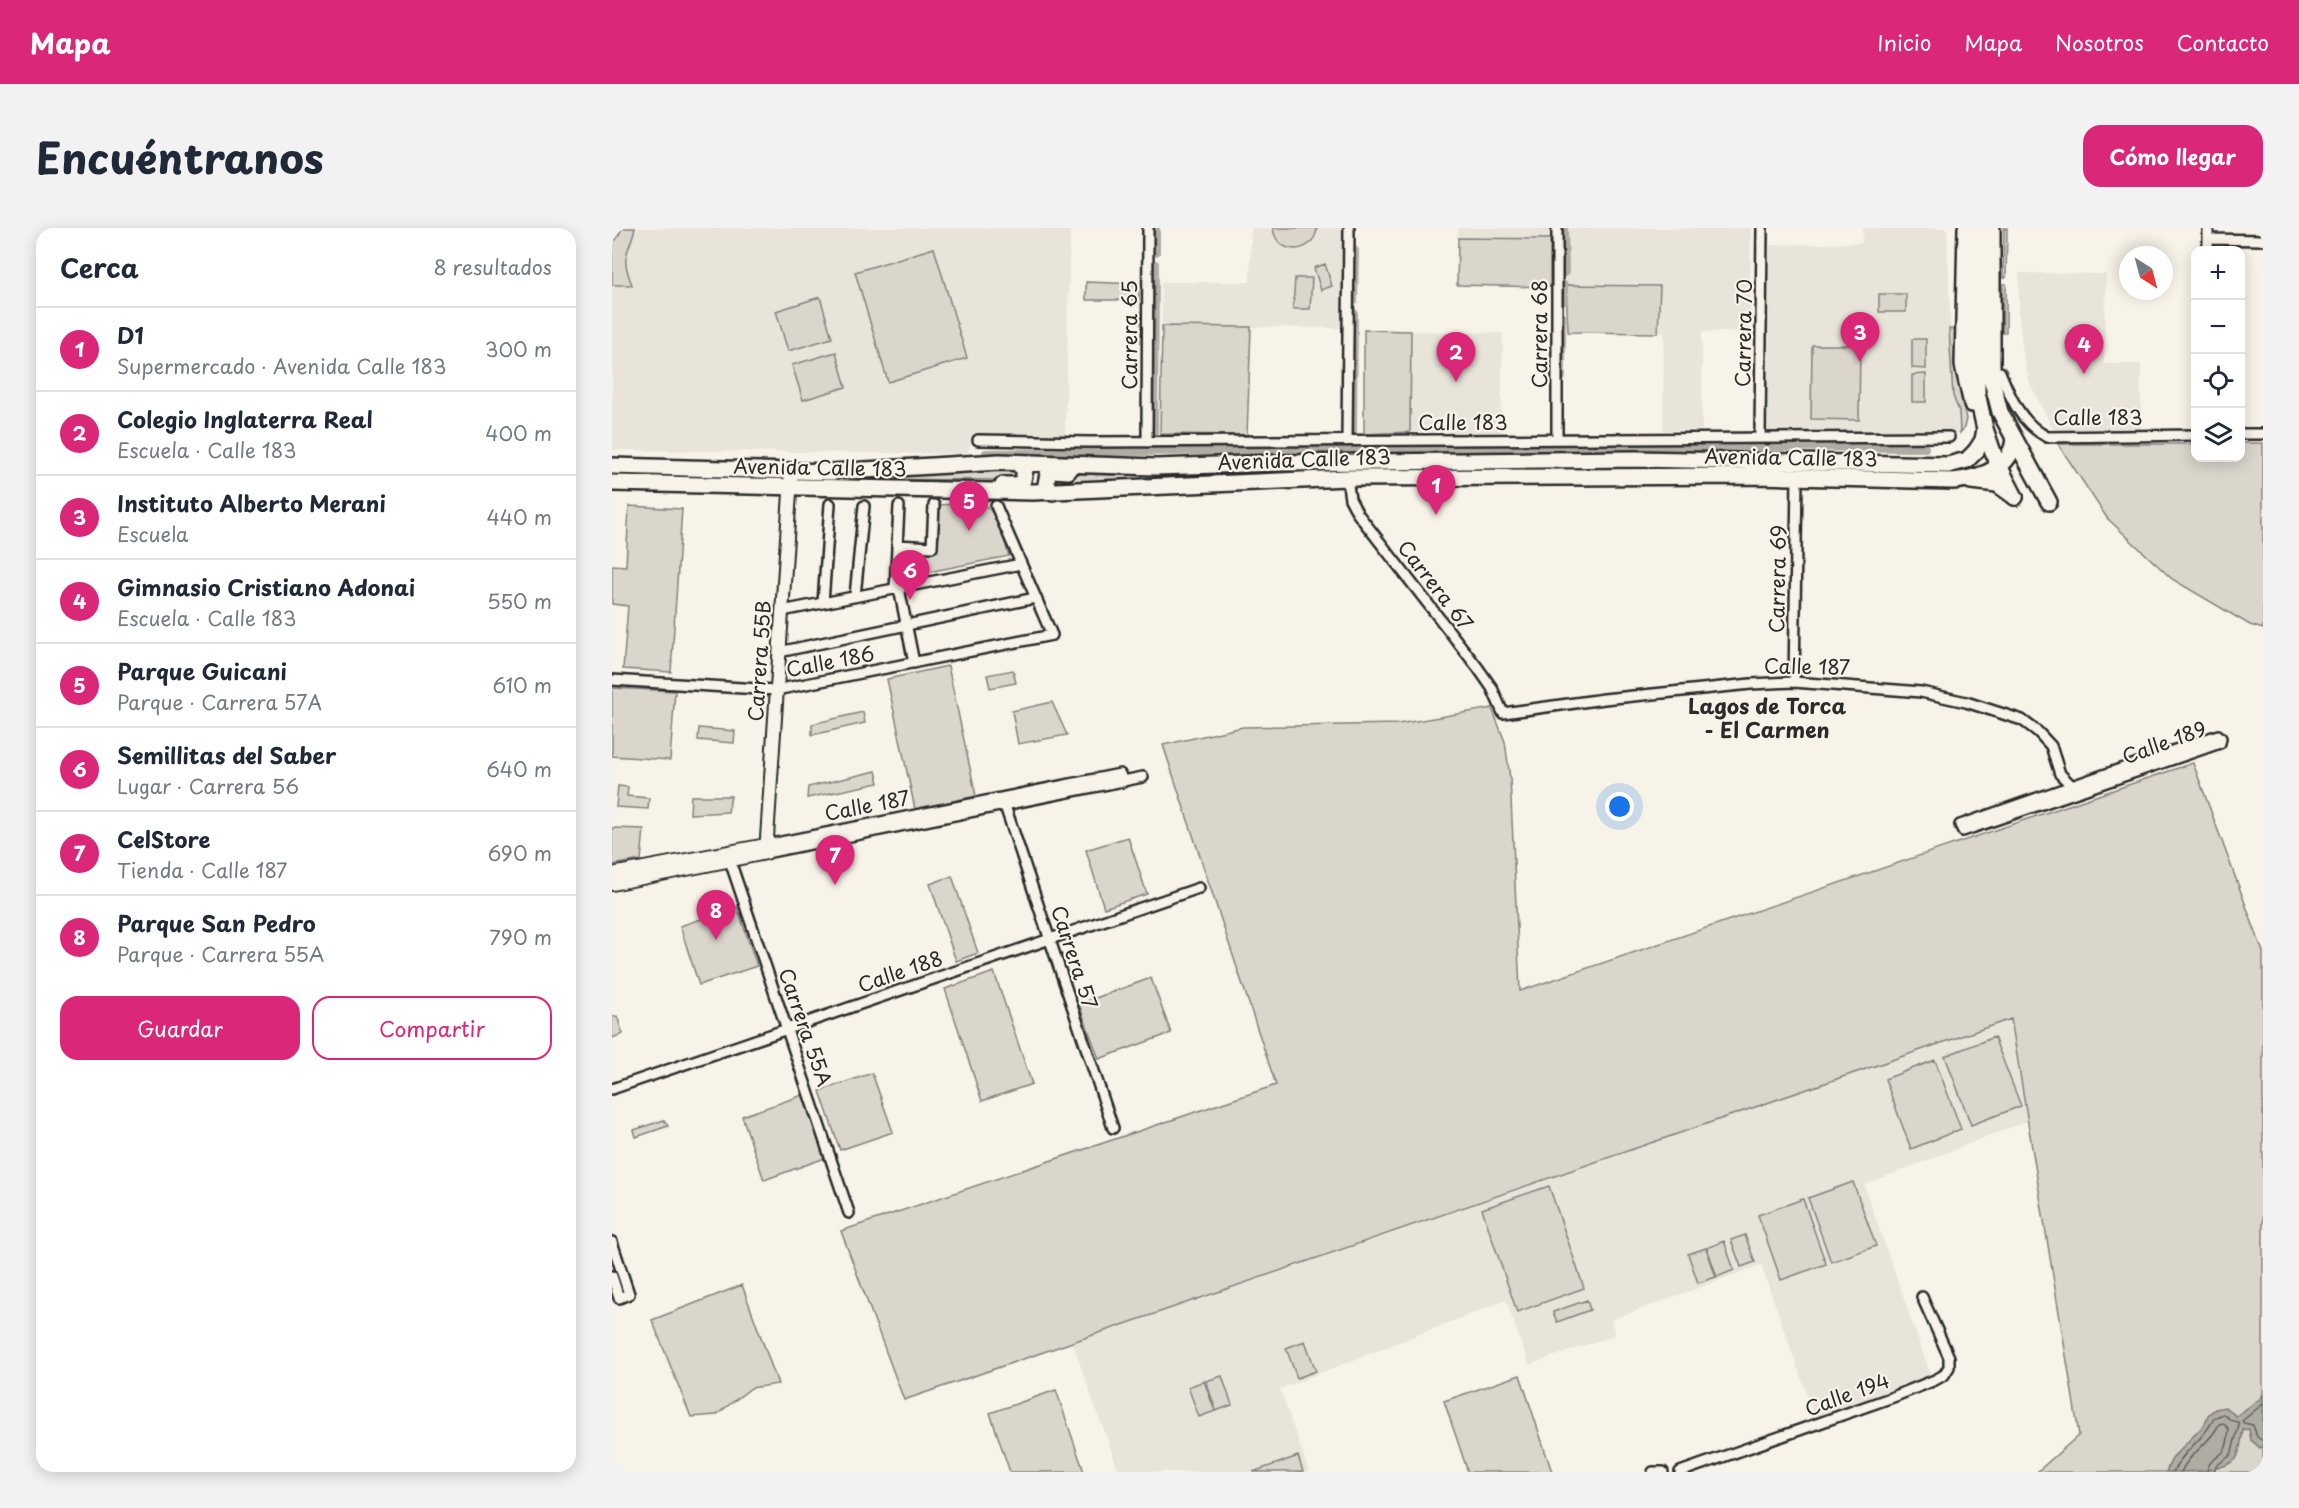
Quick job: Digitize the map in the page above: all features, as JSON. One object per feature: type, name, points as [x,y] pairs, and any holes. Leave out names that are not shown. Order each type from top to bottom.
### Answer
[{"type":"main road","points":[[1953,481],[1992,482],[2015,497],[1999,467],[1981,441],[1964,365],[1966,228]]},
{"type":"main road","points":[[1977,228],[1977,393],[1981,441]]},
{"type":"main road","points":[[1992,228],[1992,381],[2000,411],[2049,502]]},
{"type":"main road","points":[[1999,467],[2010,456],[2014,439],[2004,407],[2000,372],[2001,228]]},
{"type":"main road","name":"Avenida Calle 183","points":[[612,466],[843,471],[974,463],[1140,466],[1636,459],[1948,465],[1961,463],[1981,441]]},
{"type":"main road","points":[[934,498],[974,484],[1018,485],[1025,474],[1022,465],[1017,463]]},
{"type":"main road","points":[[1053,492],[1046,483],[1047,476],[1053,471],[1100,472],[1140,466]]},
{"type":"main road","name":"Avenida Calle 183","points":[[612,483],[791,487],[934,498],[1347,478],[1797,477],[1953,481],[1973,478],[1999,467]]},
{"type":"street","name":"Carrera 65","points":[[1147,442],[1148,228]]},
{"type":"street","points":[[1347,441],[1349,228]]},
{"type":"street","name":"Carrera 68","points":[[1557,228],[1557,439]]},
{"type":"street","name":"Carrera 70","points":[[1760,438],[1762,228]]},
{"type":"street","points":[[2208,228],[2208,246]]},
{"type":"street","points":[[2208,239],[2263,240]]},
{"type":"street","name":"Calle 183","points":[[2000,372],[2017,410],[2029,426],[2047,437],[2191,435]]},
{"type":"street","points":[[2245,434],[2263,434]]},
{"type":"street","name":"Calle 183","points":[[978,440],[1147,442],[1948,437]]},
{"type":"street","name":"Carrera 55B","points":[[766,849],[792,471]]},
{"type":"street","name":"Carrera 69","points":[[1794,682],[1797,477]]},
{"type":"street","name":"Carrera 67","points":[[1347,478],[1350,499],[1358,514],[1478,668],[1492,688],[1503,713]]},
{"type":"street","points":[[897,545],[932,547],[934,498]]},
{"type":"street","points":[[823,603],[830,504]]},
{"type":"street","points":[[855,596],[864,506]]},
{"type":"street","points":[[899,506],[897,588],[915,663]]},
{"type":"street","points":[[778,652],[1035,598],[996,506]]},
{"type":"street","points":[[782,611],[1021,564]]},
{"type":"street","name":"Calle 186","points":[[612,680],[776,690],[1052,635],[1035,598]]},
{"type":"street","name":"Calle 187","points":[[1503,713],[1716,687],[1794,682],[1921,692],[1966,702],[2008,715],[2031,726],[2050,746],[2060,774],[2072,786]]},
{"type":"street","name":"Calle 189","points":[[2218,735],[2221,738],[2220,743],[1963,831],[1960,825],[2072,786],[2218,735]]},
{"type":"street","name":"Calle 187","points":[[612,874],[729,856],[1004,801],[1143,777]]},
{"type":"street","name":"Carrera 57","points":[[1004,801],[1113,1128]]},
{"type":"street","name":"Calle 187","points":[[612,884],[729,856]]},
{"type":"street","name":"Carrera 55A","points":[[729,856],[849,1214]]},
{"type":"street","name":"Calle 188","points":[[612,1089],[1199,888]]},
{"type":"street","points":[[612,1242],[629,1294],[619,1298],[612,1276]]},
{"type":"street","name":"Calle 194","points":[[1680,1472],[1893,1397],[1944,1375],[1949,1367],[1949,1357],[1922,1297]]},
{"type":"street","points":[[1653,1472],[1663,1472]]},
{"type":"shaded area","points":[[612,228],[1070,228],[1065,437],[972,438],[967,454],[612,450]]},
{"type":"shaded area","points":[[622,228],[635,228],[626,255],[626,267],[632,285],[612,285],[612,241],[617,239]]},
{"type":"shaded area","points":[[1251,228],[1342,228],[1341,328],[1162,326],[1161,282],[1250,282]]},
{"type":"shaded area","points":[[1273,228],[1317,228],[1309,244],[1295,249],[1281,244]]},
{"type":"shaded area","points":[[1458,228],[1550,228],[1550,239],[1458,238]]},
{"type":"shaded area","points":[[1566,228],[1751,228],[1750,331],[1702,332],[1702,430],[1663,430],[1664,333],[1658,333],[1660,286],[1566,285]]},
{"type":"shaded area","points":[[1863,228],[1947,228],[1953,396],[1959,411],[1960,433],[1767,432],[1770,245],[1862,243]]},
{"type":"shaded area","points":[[2004,228],[2007,228],[2006,278],[2003,278]]},
{"type":"shaded area","points":[[1458,238],[1550,239],[1550,287],[1457,285]]},
{"type":"shaded area","points":[[934,248],[967,358],[888,382],[855,272]]},
{"type":"shaded area","points":[[1325,264],[1332,286],[1321,290],[1314,268]]},
{"type":"shaded area","points":[[2019,273],[2106,274],[2104,364],[2141,364],[2141,429],[2053,429],[2030,384],[2024,361],[2019,320]]},
{"type":"shaded area","points":[[1295,278],[1312,278],[1310,309],[1293,309]]},
{"type":"shaded area","points":[[1086,282],[1139,284],[1139,300],[1086,300]]},
{"type":"shaded area","points":[[2003,284],[2006,284],[2006,332],[2003,333]]},
{"type":"shaded area","points":[[1566,285],[1660,286],[1658,333],[1568,332]]},
{"type":"shaded area","points":[[1879,294],[1906,294],[1906,312],[1879,312]]},
{"type":"shaded area","points":[[820,297],[832,338],[788,351],[776,311]]},
{"type":"shaded area","points":[[1162,326],[1251,327],[1247,435],[1160,434]]},
{"type":"shaded area","points":[[1949,329],[1955,330],[1955,368],[1966,419],[1960,433],[1959,411],[1953,396]]},
{"type":"shaded area","points":[[1364,330],[1411,331],[1410,432],[1364,434]]},
{"type":"shaded area","points":[[1411,331],[1503,333],[1501,432],[1410,432]]},
{"type":"shaded area","points":[[1912,339],[1926,339],[1926,369],[1912,368]]},
{"type":"shaded area","points":[[1812,345],[1860,345],[1859,420],[1811,419]]},
{"type":"shaded area","points":[[836,352],[846,387],[803,400],[792,365]]},
{"type":"shaded area","points":[[1926,374],[1926,402],[1912,402],[1912,375]]},
{"type":"shaded area","points":[[2245,443],[2263,443],[2263,629],[2250,625],[2172,579],[2107,518],[2058,444],[2191,444],[2191,462],[2245,462]]},
{"type":"shaded area","points":[[1718,466],[1947,470],[1948,473],[1693,469],[1437,469],[1187,476],[1054,484],[1051,477],[1074,474],[1112,475],[1264,469]]},
{"type":"shaded area","points":[[1012,467],[1018,470],[1017,480],[807,479],[807,476]]},
{"type":"shaded area","points":[[979,503],[986,506],[996,517],[1009,556],[913,575],[913,550],[938,551],[938,505]]},
{"type":"shaded area","points":[[629,506],[682,509],[671,672],[623,669],[628,606],[612,604],[612,565],[626,566]]},
{"type":"shaded area","points":[[948,666],[976,796],[915,809],[887,679]]},
{"type":"shaded area","points":[[1013,670],[1016,683],[990,688],[987,675]]},
{"type":"shaded area","points":[[612,688],[675,691],[670,760],[612,756]]},
{"type":"shaded area","points":[[1052,702],[1067,735],[1018,744],[1012,711]]},
{"type":"shaded area","points":[[1492,708],[1505,742],[1510,778],[1520,991],[2193,763],[2263,952],[2263,1472],[2037,1472],[2079,1435],[2011,1019],[904,1400],[841,1231],[1276,1085],[1163,745],[1243,727],[1398,724]]},
{"type":"shaded area","points":[[863,712],[865,723],[812,735],[812,724]]},
{"type":"shaded area","points":[[699,728],[735,731],[734,743],[698,740]]},
{"type":"shaded area","points":[[876,771],[879,783],[807,798],[808,787]]},
{"type":"shaded area","points":[[618,786],[628,787],[627,796],[649,798],[648,809],[616,807]]},
{"type":"shaded area","points":[[691,796],[731,796],[728,812],[690,814]]},
{"type":"shaded area","points":[[612,828],[644,829],[641,860],[612,865]]},
{"type":"shaded area","points":[[1128,837],[1147,894],[1104,908],[1086,850]]},
{"type":"shaded area","points":[[952,876],[978,953],[956,961],[930,884]]},
{"type":"shaded area","points":[[737,907],[757,966],[699,985],[680,926]]},
{"type":"shaded area","points":[[994,972],[1032,1084],[982,1101],[945,989]]},
{"type":"shaded area","points":[[1151,978],[1171,1033],[1099,1059],[1079,1004]]},
{"type":"shaded area","points":[[617,1016],[623,1034],[612,1038],[612,1017]]},
{"type":"shaded area","points":[[2011,1019],[2027,1121],[1864,1185],[1931,1376],[1815,1417],[1761,1265],[1611,1320],[1615,1335],[1529,1365],[1506,1300],[1280,1389],[1309,1472],[1119,1472],[1072,1342]]},
{"type":"shaded area","points":[[1994,1037],[2021,1106],[1971,1125],[1945,1056]]},
{"type":"shaded area","points":[[1935,1060],[1961,1129],[1911,1149],[1885,1079]]},
{"type":"shaded area","points":[[872,1073],[893,1132],[840,1150],[820,1091]]},
{"type":"shaded area","points":[[803,1095],[825,1158],[764,1180],[742,1116]]},
{"type":"shaded area","points":[[664,1120],[668,1126],[636,1137],[634,1130]]},
{"type":"shaded area","points":[[1853,1182],[1876,1246],[1831,1262],[1808,1198]]},
{"type":"shaded area","points":[[1549,1186],[1584,1288],[1517,1312],[1482,1209]]},
{"type":"shaded area","points":[[1803,1199],[1826,1264],[1781,1280],[1758,1215]]},
{"type":"shaded area","points":[[1745,1235],[1755,1262],[1741,1267],[1731,1240]]},
{"type":"shaded area","points":[[1724,1241],[1734,1270],[1717,1277],[1707,1248]]},
{"type":"shaded area","points":[[1706,1248],[1716,1277],[1698,1283],[1688,1254]]},
{"type":"shaded area","points":[[742,1285],[778,1384],[751,1388],[716,1415],[691,1417],[652,1320]]},
{"type":"shaded area","points":[[1587,1300],[1590,1310],[1557,1322],[1553,1312]]},
{"type":"shaded area","points":[[1305,1341],[1316,1371],[1297,1378],[1286,1348]]},
{"type":"shaded area","points":[[1520,1375],[1552,1472],[1468,1472],[1444,1401]]},
{"type":"shaded area","points":[[1222,1376],[1232,1405],[1216,1411],[1206,1381]]},
{"type":"shaded area","points":[[1204,1381],[1215,1411],[1199,1417],[1188,1387]]},
{"type":"shaded area","points":[[1056,1390],[1084,1472],[1010,1472],[990,1413]]},
{"type":"shaded area","points":[[1298,1456],[1303,1472],[1253,1472]]},
{"type":"water","points":[[2263,1394],[2263,1446],[2260,1448],[2251,1440],[2249,1429],[2243,1430],[2238,1456],[2230,1463],[2204,1470],[2166,1472],[2172,1458],[2205,1424],[2208,1415],[2215,1409],[2225,1407],[2236,1416],[2261,1398]]},
{"type":"waterway","points":[[1156,228],[1156,252]]},
{"type":"waterway","points":[[1564,228],[1565,273]]},
{"type":"waterway","points":[[1354,301],[1355,251]]},
{"type":"waterway","points":[[1154,437],[1155,264]]},
{"type":"waterway","points":[[1564,285],[1564,301]]},
{"type":"waterway","points":[[1353,433],[1354,313]]},
{"type":"waterway","points":[[1562,317],[1562,377]]},
{"type":"waterway","points":[[986,453],[1749,447],[1925,448]]},
{"type":"place","name":"Instituto Alberto Merani","points":[[1860,362]]},
{"type":"place","name":"Gimnasio Cristiano Adonai","points":[[2084,374]]},
{"type":"place","name":"Colegio Inglaterra Real","points":[[1456,382]]},
{"type":"place","name":"D1","points":[[1436,515]]},
{"type":"place","name":"Parque Guicani","points":[[969,531]]},
{"type":"place","name":"Semillitas del Saber","points":[[910,600]]},
{"type":"place","name":"CelStore","points":[[835,885]]},
{"type":"place","name":"Parque San Pedro","points":[[716,940]]},
{"type":"district","name":"Lagos de Torca - El Carmen","points":[[1767,717]]}]
